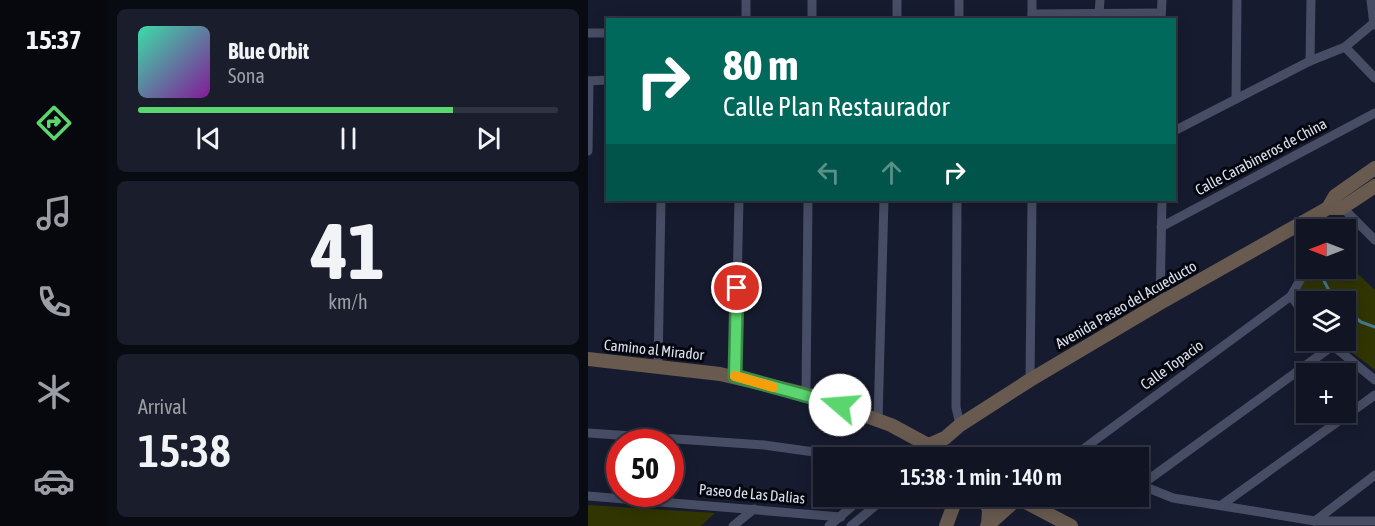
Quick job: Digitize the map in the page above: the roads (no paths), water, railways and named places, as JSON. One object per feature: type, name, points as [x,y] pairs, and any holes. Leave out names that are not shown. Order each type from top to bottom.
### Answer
[{"type":"street","points":[[746,0],[746,18]]},
{"type":"street","points":[[812,0],[812,18]]},
{"type":"street","points":[[897,0],[897,18]]},
{"type":"street","points":[[959,0],[959,18]]},
{"type":"street","points":[[1032,0],[1032,17],[1099,14],[1161,16],[1162,0]]},
{"type":"street","points":[[1099,14],[1100,0]]},
{"type":"street","points":[[1236,99],[1237,0]]},
{"type":"street","points":[[1310,61],[1311,0]]},
{"type":"street","points":[[1176,130],[1310,61],[1345,46],[1374,24],[1371,0]]},
{"type":"street","points":[[588,33],[606,33]]},
{"type":"street","points":[[1345,46],[1375,78]]},
{"type":"street","points":[[588,152],[589,81],[606,80]]},
{"type":"street","name":"Calle Carabineros de China","points":[[1161,227],[1375,113]]},
{"type":"street","name":"Avenida Paseo del Acueducto","points":[[1335,204],[1375,168]]},
{"type":"street","name":"Avenida Paseo del Acueducto","points":[[937,447],[960,425],[1030,380],[1313,216],[1375,186]]},
{"type":"street","points":[[658,367],[661,201]]},
{"type":"street","points":[[735,376],[739,201]]},
{"type":"street","points":[[806,394],[808,201]]},
{"type":"street","points":[[878,420],[884,201]]},
{"type":"street","points":[[957,201],[956,407],[960,425]]},
{"type":"street","points":[[1030,380],[1032,201]]},
{"type":"street","points":[[1160,303],[1162,201]]},
{"type":"street","points":[[1335,204],[1375,240]]},
{"type":"street","points":[[1296,302],[1291,296],[1301,279]]},
{"type":"street","name":"Calle Topacio","points":[[1086,447],[1291,296]]},
{"type":"street","points":[[1149,477],[1319,351]]},
{"type":"street","points":[[1337,351],[1375,380]]},
{"type":"street","name":"Camino al Mirador","points":[[588,359],[735,376],[806,394],[878,420],[934,447]]},
{"type":"street","points":[[1223,504],[1375,395]]},
{"type":"street","points":[[588,433],[764,445],[813,452]]},
{"type":"street","points":[[1311,524],[1375,475]]},
{"type":"street","points":[[1149,488],[1173,498],[1223,504],[1311,524],[1375,521]]},
{"type":"street","name":"Paseo de Las Dalias","points":[[588,496],[841,517]]},
{"type":"street","points":[[829,526],[852,507]]},
{"type":"street","points":[[851,526],[874,507]]},
{"type":"street","points":[[946,526],[955,507]]},
{"type":"street","points":[[987,526],[988,507]]},
{"type":"street","points":[[987,526],[1006,507]]},
{"type":"street","points":[[1035,507],[1071,526]]},
{"type":"street","points":[[733,526],[754,508]]},
{"type":"waterway","points":[[1323,279],[1329,291]]},
{"type":"waterway","points":[[1356,318],[1375,327]]}]
